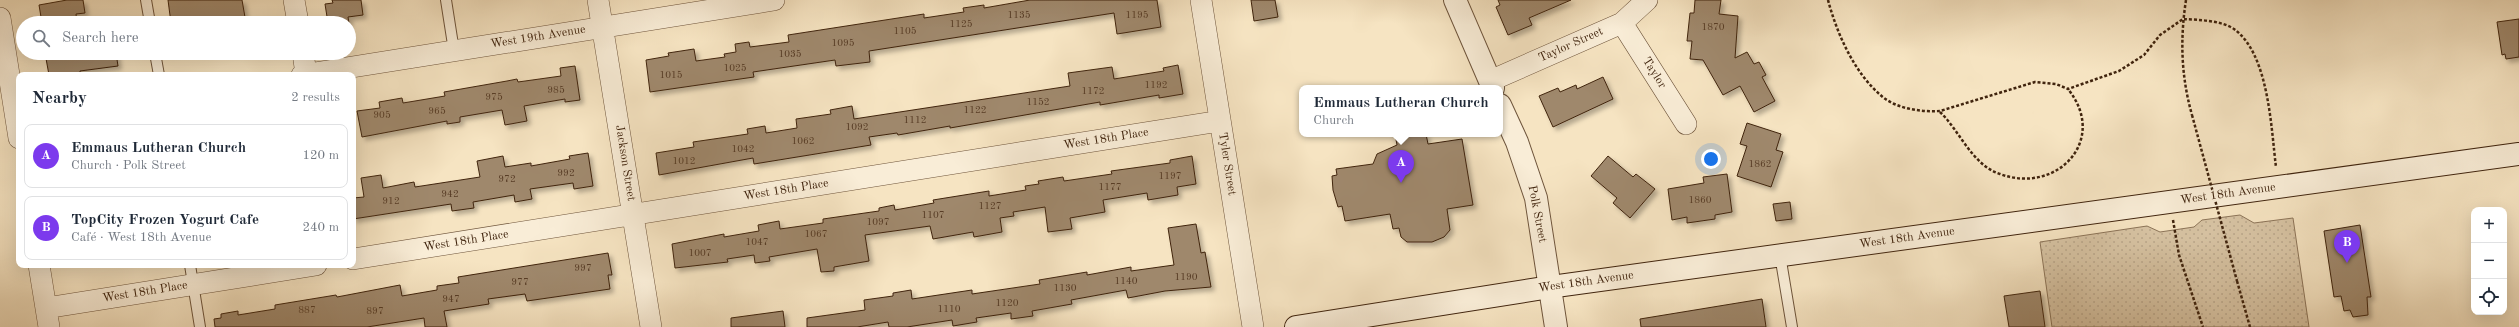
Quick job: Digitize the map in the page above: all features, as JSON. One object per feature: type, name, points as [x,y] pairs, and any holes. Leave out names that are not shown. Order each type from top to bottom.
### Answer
[{"type":"main road","points":[[1455,0],[1491,84]]},
{"type":"main road","name":"Polk Street","points":[[1503,112],[1516,142],[1536,198],[1556,327]]},
{"type":"main road","name":"West 18th Avenue","points":[[1296,327],[1550,287],[2519,154]]},
{"type":"street","points":[[294,0],[297,16]]},
{"type":"street","name":"Jackson Street","points":[[598,0],[650,327]]},
{"type":"street","name":"West 19th Avenue","points":[[323,72],[749,2],[774,0]]},
{"type":"street","name":"Tyler Street","points":[[1201,0],[1253,327]]},
{"type":"street","name":"Taylor Street","points":[[1491,84],[1622,23],[1646,0]]},
{"type":"street","points":[[0,18],[14,126]]},
{"type":"street","name":"Taylor","points":[[1622,23],[1686,124]]},
{"type":"street","points":[[303,60],[304,72]]},
{"type":"street","name":"West 18th Place","points":[[356,259],[1220,121]]},
{"type":"street","points":[[39,268],[47,317]]},
{"type":"street","name":"West 18th Place","points":[[47,317],[192,275],[279,268]]},
{"type":"lane","points":[[146,0],[149,16]]},
{"type":"lane","points":[[446,0],[454,51]]},
{"type":"lane","points":[[156,60],[158,72]]},
{"type":"lane","points":[[1780,255],[1792,327]]},
{"type":"lane","points":[[192,275],[200,327]]},
{"type":"path","points":[[1828,0],[1834,23],[1846,49],[1870,84],[1884,98],[1901,107],[1926,112],[1940,111],[2035,82],[2056,84],[2068,89],[2081,109],[2084,130],[2078,150],[2058,172],[2029,180],[1999,174],[1973,156],[1954,125],[1940,111]]},
{"type":"path","points":[[2186,0],[2183,19],[2182,69],[2184,88],[2250,327]]},
{"type":"path","points":[[2068,89],[2119,71],[2144,55],[2160,35],[2183,19],[2218,23],[2233,28],[2242,36],[2256,59],[2264,83],[2279,187]]},
{"type":"path","points":[[2170,202],[2179,255],[2203,327]]},
{"type":"shaded area","points":[[2240,215],[2254,223],[2293,218],[2309,327],[2052,327],[2040,242],[2147,226],[2160,232],[2194,227],[2202,220]]},
{"type":"building","points":[[67,0],[83,0],[85,13],[76,14],[76,16],[41,16],[39,5]]},
{"type":"building","points":[[168,0],[242,0],[245,16],[170,16]]},
{"type":"building","points":[[332,0],[361,0],[363,15],[327,16],[325,4],[333,3]]},
{"type":"building","points":[[1030,0],[1157,0],[1161,27],[1117,34],[1114,13],[869,51],[870,62],[836,66],[835,60],[753,72],[754,77],[650,92],[646,60],[669,56],[668,53],[694,49],[696,61],[725,57],[724,54],[736,52],[735,44],[749,42],[750,47],[789,42],[788,35],[924,14],[924,18],[964,12],[963,8],[984,5],[984,8]]},
{"type":"building","points":[[1251,0],[1275,0],[1278,17],[1254,21]]},
{"type":"building","points":[[1498,0],[1571,0],[1529,18],[1532,25],[1508,35],[1496,7],[1500,5]]},
{"type":"building","points":[[1695,0],[1721,0],[1719,14],[1738,16],[1735,58],[1747,52],[1754,64],[1759,62],[1766,75],[1762,77],[1775,101],[1754,112],[1740,86],[1723,95],[1703,60],[1690,59],[1692,41],[1687,41],[1690,13],[1694,13]]},
{"type":"building","points":[[2519,19],[2519,57],[2506,59],[2505,54],[2502,55],[2497,22]]},
{"type":"building","points":[[46,60],[117,60],[118,66],[80,72],[48,72]]},
{"type":"building","points":[[1178,65],[1183,94],[1159,98],[1159,95],[1100,105],[1100,102],[950,128],[950,126],[898,135],[897,133],[869,137],[871,145],[754,164],[753,158],[659,175],[656,153],[694,147],[693,142],[748,134],[747,129],[765,126],[766,133],[797,128],[796,119],[831,114],[830,110],[852,106],[854,119],[1070,86],[1068,73],[1112,67],[1114,79],[1164,71],[1163,68]]},
{"type":"building","points":[[575,66],[580,100],[565,102],[565,99],[524,106],[527,121],[505,125],[502,110],[460,117],[460,122],[447,124],[447,121],[362,137],[357,111],[380,108],[379,102],[402,98],[403,103],[445,96],[444,92],[517,79],[518,82],[561,76],[560,68]]},
{"type":"building","points":[[1603,77],[1613,99],[1553,127],[1539,96],[1558,88],[1560,92],[1576,85],[1577,89]]},
{"type":"building","points":[[1747,123],[1781,134],[1776,150],[1783,152],[1771,187],[1737,176],[1747,146],[1740,144]]},
{"type":"building","points":[[1396,137],[1427,137],[1428,144],[1462,139],[1473,205],[1447,209],[1450,230],[1444,237],[1432,242],[1407,242],[1401,237],[1399,228],[1393,229],[1390,214],[1345,221],[1342,206],[1338,207],[1333,190],[1332,176],[1337,175],[1336,169],[1373,164],[1377,154],[1397,145]]},
{"type":"building","points":[[588,153],[593,186],[574,189],[573,183],[530,189],[532,199],[515,202],[514,195],[473,202],[474,208],[452,211],[451,204],[356,219],[356,198],[364,197],[361,178],[381,175],[383,188],[414,182],[415,187],[480,177],[477,161],[503,156],[505,167],[531,163],[531,166],[570,159],[569,156]]},
{"type":"building","points":[[1192,156],[1196,184],[1177,187],[1178,195],[1148,200],[1147,193],[1103,200],[1105,212],[1070,218],[1072,229],[1048,232],[1045,207],[1013,212],[1014,216],[1000,218],[1002,232],[974,237],[973,232],[933,239],[930,226],[865,235],[869,261],[834,267],[834,271],[821,272],[817,249],[769,257],[770,261],[755,263],[754,255],[727,259],[728,262],[675,268],[672,244],[724,234],[724,237],[759,231],[758,225],[779,221],[780,229],[823,223],[823,219],[879,211],[879,208],[894,205],[895,210],[934,203],[933,200],[989,191],[989,196],[1026,190],[1025,186],[1039,184],[1038,181],[1063,177],[1064,181],[1112,174],[1111,171],[1170,163],[1170,160]]},
{"type":"building","points":[[1608,156],[1633,177],[1636,174],[1655,189],[1630,218],[1613,203],[1617,198],[1591,176]]},
{"type":"building","points":[[1727,174],[1732,212],[1715,215],[1715,219],[1687,223],[1687,217],[1672,220],[1668,189],[1704,183],[1703,177]]},
{"type":"building","points":[[1790,202],[1792,219],[1776,221],[1773,204]]},
{"type":"building","points":[[1196,224],[1201,253],[1205,252],[1211,287],[1165,291],[1128,298],[1126,290],[1071,300],[1072,304],[1032,311],[1033,316],[1011,319],[1011,313],[976,318],[977,322],[953,326],[952,320],[907,327],[889,327],[888,322],[857,327],[807,327],[807,318],[865,310],[864,300],[893,296],[893,293],[911,290],[912,299],[972,290],[972,294],[1040,284],[1039,280],[1087,272],[1087,275],[1131,267],[1131,271],[1174,265],[1168,228]]},
{"type":"building","points":[[2360,225],[2371,297],[2367,297],[2368,315],[2353,317],[2350,310],[2344,311],[2341,296],[2334,297],[2324,231]]},
{"type":"building","points":[[608,253],[612,275],[608,275],[610,289],[527,301],[525,294],[488,299],[489,304],[444,311],[447,327],[425,327],[424,318],[367,327],[215,327],[214,319],[221,318],[221,314],[238,311],[238,315],[275,309],[275,305],[336,295],[337,297],[400,285],[402,296],[437,290],[437,286],[459,283],[458,277]]},
{"type":"building","points":[[2040,291],[2045,327],[2009,327],[2004,296]]},
{"type":"building","points":[[1762,299],[1766,327],[1641,327],[1640,319]]},
{"type":"building","points":[[783,311],[785,327],[731,327],[731,318]]},
{"type":"place","name":"Emmaus Lutheran Church","points":[[1401,183]]},
{"type":"place","name":"TopCity Frozen Yogurt Cafe","points":[[2347,263]]}]
